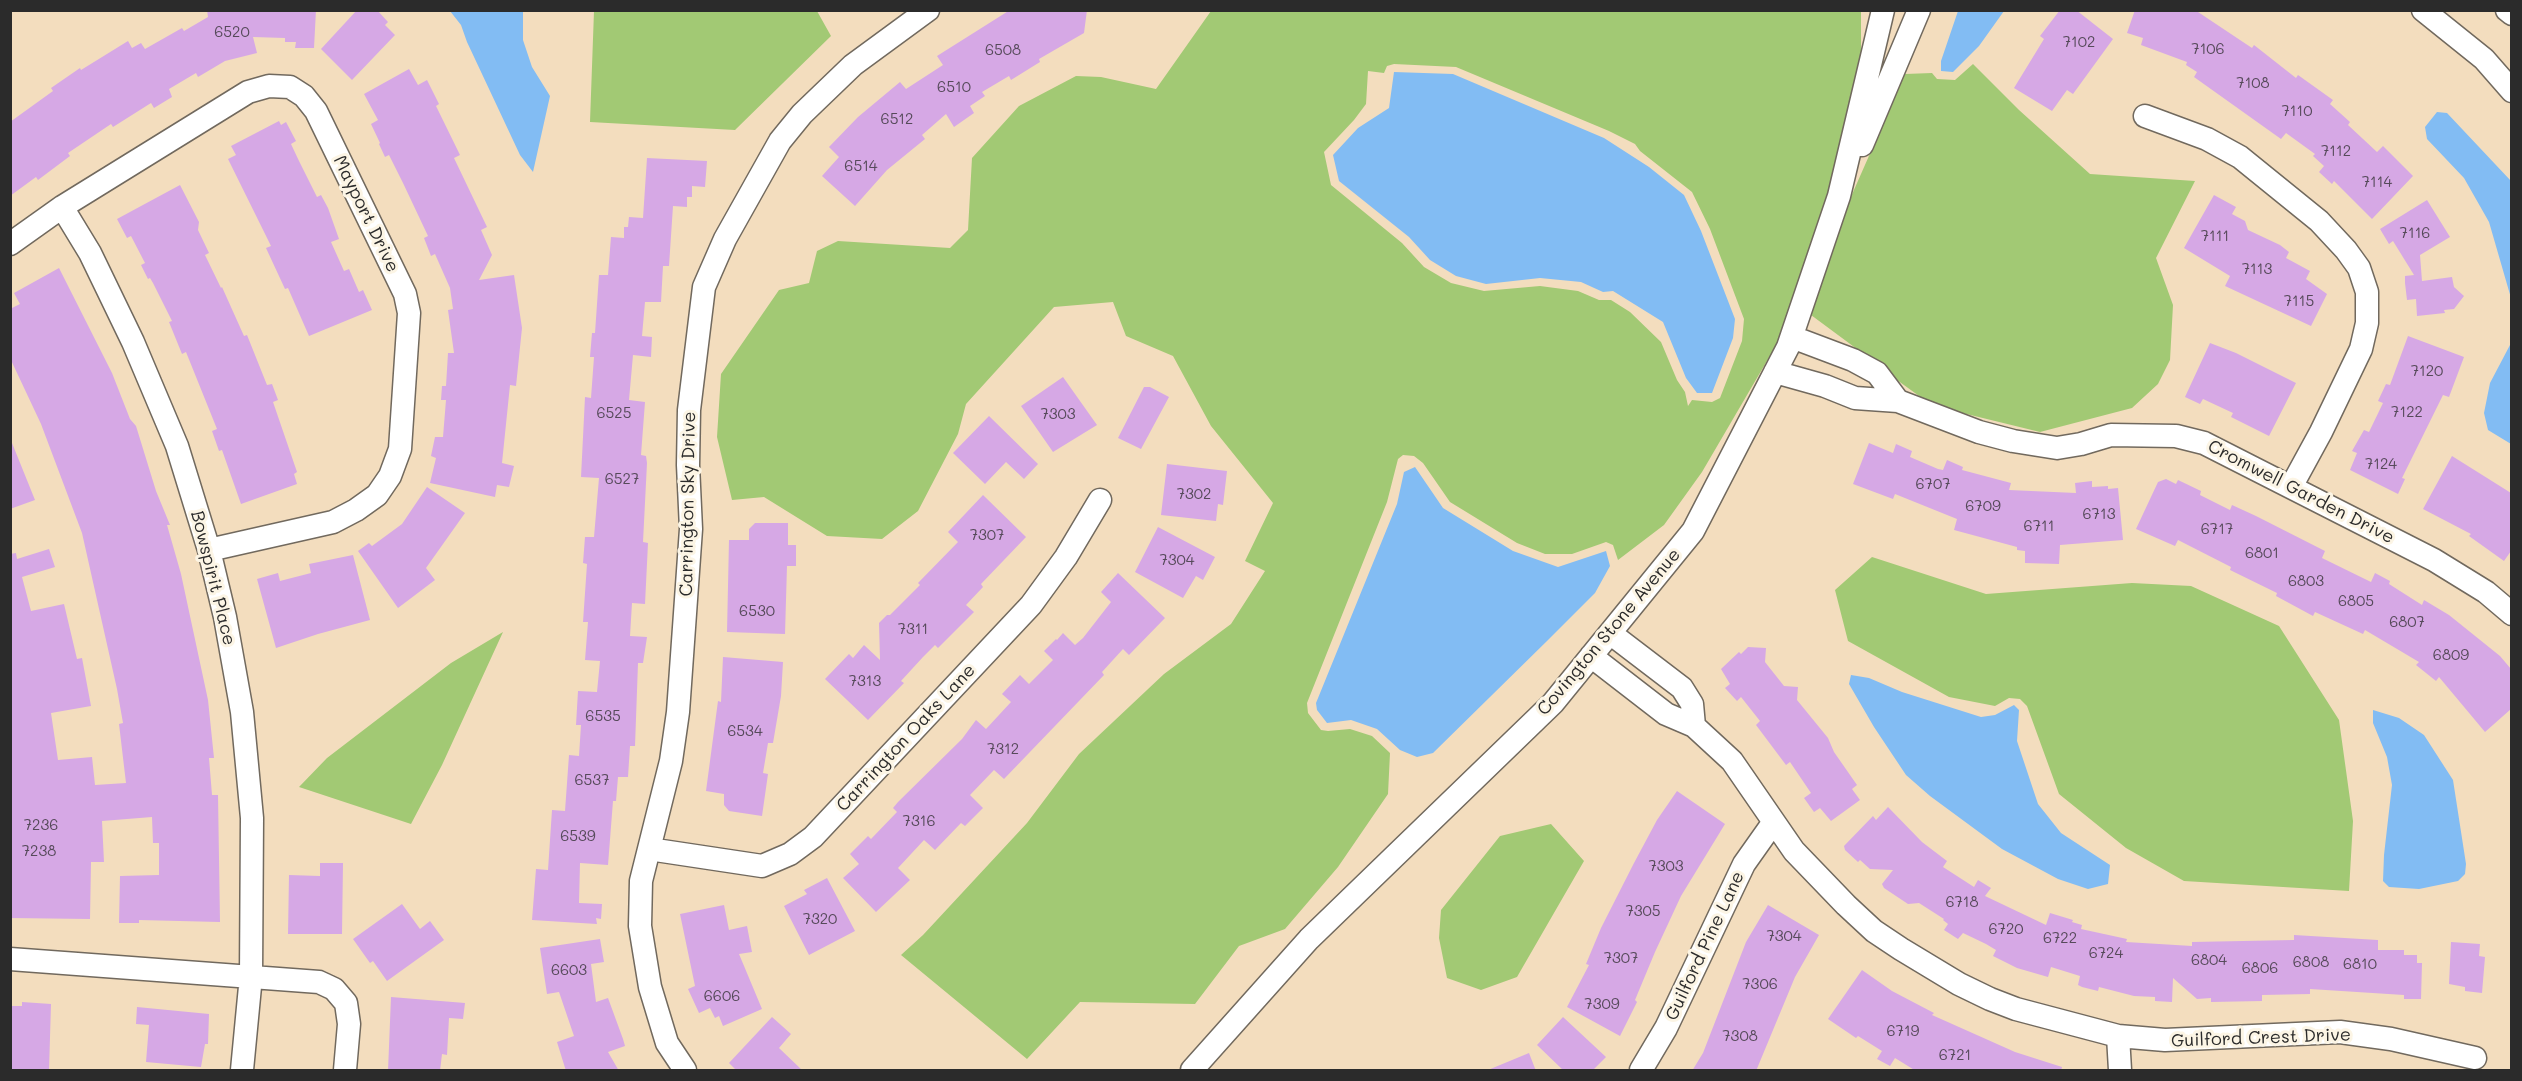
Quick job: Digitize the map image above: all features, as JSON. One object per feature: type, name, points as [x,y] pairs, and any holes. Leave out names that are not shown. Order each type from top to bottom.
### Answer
[{"type":"street","name":"Carrington Sky Drive","points":[[685,1071],[668,1043],[650,987],[640,926],[641,881],[671,761],[678,712],[691,530],[688,465],[689,410],[704,287],[725,239],[780,141],[802,114],[853,65],[928,10]]},
{"type":"street","name":"Covington Stone Avenue","points":[[1192,1071],[1309,939],[1553,703],[1693,531],[1792,337],[1839,196],[1884,10]]},
{"type":"street","name":"Covington Stone Avenue","points":[[1839,196],[1919,10]]},
{"type":"street","points":[[2422,10],[2484,59],[2511,91]]},
{"type":"street","points":[[2507,10],[2511,14]]},
{"type":"street","name":"Mayport Drive","points":[[10,244],[62,207],[248,92],[269,86],[290,87],[304,96],[316,111],[405,294],[409,314],[400,449],[390,476],[377,495],[356,510],[333,522],[209,550]]},
{"type":"street","points":[[2145,116],[2207,139],[2240,157],[2319,221],[2346,249],[2359,268],[2367,292],[2367,323],[2361,349],[2321,432],[2291,487]]},
{"type":"street","name":"Bowspirit Place","points":[[62,207],[90,253],[133,342],[177,446],[209,550],[225,617],[243,724],[252,818],[251,976],[242,1071]]},
{"type":"street","points":[[1792,337],[1853,360],[1877,373],[1889,386],[1898,401]]},
{"type":"street","name":"Cromwell Garden Drive","points":[[1776,372],[1825,386],[1855,398],[1898,401],[1979,432],[2013,441],[2057,448],[2111,435],[2176,436],[2204,442],[2463,576],[2511,614]]},
{"type":"street","name":"Carrington Oaks Lane","points":[[649,849],[762,866],[790,854],[813,837],[1030,605],[1066,557],[1100,500]]},
{"type":"street","points":[[1610,633],[1682,688],[1692,704],[1694,726]]},
{"type":"street","name":"Guilford Crest Drive","points":[[1591,656],[1666,714],[1694,726],[1732,760],[1794,851],[1874,931],[1959,984],[2016,1010],[2118,1036],[2176,1040],[2340,1032],[2391,1039],[2475,1058]]},
{"type":"street","name":"Guilford Pine Lane","points":[[1641,1071],[1666,1028],[1744,864],[1773,823]]},
{"type":"street","points":[[10,959],[319,982],[334,989],[346,1003],[349,1024],[345,1071]]},
{"type":"street","points":[[2118,1036],[2120,1071]]},
{"type":"green space","points":[[594,11],[817,11],[831,36],[735,130],[590,122]]},
{"type":"green space","points":[[1211,11],[1861,11],[1861,57],[1829,193],[1778,342],[1702,472],[1664,525],[1618,560],[1613,545],[1606,542],[1572,554],[1545,554],[1517,543],[1450,502],[1423,463],[1414,456],[1403,455],[1398,459],[1387,502],[1307,703],[1308,713],[1321,730],[1350,729],[1372,736],[1390,753],[1388,794],[1338,867],[1285,929],[1239,946],[1195,1004],[1080,1002],[1027,1059],[901,955],[923,935],[1027,823],[1079,754],[1164,674],[1231,624],[1265,571],[1245,561],[1273,503],[1211,426],[1173,356],[1126,336],[1113,302],[1054,307],[966,404],[958,434],[918,511],[882,539],[827,536],[764,497],[732,500],[717,437],[721,374],[779,290],[809,283],[817,251],[838,241],[950,248],[968,230],[972,158],[1019,106],[1076,76],[1101,77],[1156,89]],"holes":[[[1394,64],[1456,67],[1635,144],[1640,151],[1692,192],[1710,229],[1744,319],[1742,341],[1720,398],[1712,402],[1692,400],[1688,406],[1685,392],[1677,380],[1661,342],[1630,312],[1611,300],[1599,300],[1578,291],[1540,286],[1484,291],[1451,283],[1424,267],[1402,243],[1331,185],[1324,152],[1366,104],[1368,71],[1384,73],[1387,66]]]},
{"type":"green space","points":[[1973,64],[2019,110],[2090,174],[2195,181],[2156,258],[2173,305],[2170,360],[2158,384],[2132,408],[2040,432],[1946,409],[1926,401],[1897,380],[1882,365],[1811,315],[1850,199],[1905,74],[1932,73],[1937,79],[1955,80]]},
{"type":"green space","points":[[1872,557],[1986,594],[2132,583],[2191,586],[2279,626],[2339,720],[2353,821],[2349,891],[2184,881],[2126,848],[2059,794],[2027,706],[2020,699],[2009,698],[1995,706],[1949,697],[1848,641],[1835,590]]},
{"type":"green space","points":[[503,632],[442,765],[411,824],[299,787],[327,758],[451,663]]},
{"type":"green space","points":[[1551,824],[1584,861],[1517,977],[1481,990],[1447,978],[1439,938],[1441,910],[1500,836]]},
{"type":"water","points":[[450,11],[523,11],[523,40],[532,67],[550,96],[533,172],[520,155],[461,25]]},
{"type":"water","points":[[1958,11],[2004,11],[1979,46],[1953,72],[1941,71],[1941,61]]},
{"type":"water","points":[[1394,72],[1453,74],[1604,138],[1649,167],[1684,195],[1701,231],[1735,319],[1733,338],[1712,393],[1697,393],[1686,378],[1663,322],[1613,291],[1603,292],[1581,282],[1540,278],[1486,284],[1456,276],[1430,260],[1409,237],[1339,181],[1333,155],[1358,128],[1389,108]]},
{"type":"water","points":[[2437,112],[2447,113],[2511,181],[2511,298],[2489,222],[2464,178],[2427,139],[2425,127]]},
{"type":"water","points":[[2511,305],[2511,444],[2488,430],[2484,413],[2490,383],[2510,345]]},
{"type":"water","points":[[1415,467],[1443,508],[1513,551],[1558,567],[1606,551],[1610,566],[1595,593],[1547,641],[1433,753],[1417,757],[1400,750],[1377,729],[1351,720],[1327,723],[1317,710],[1316,703],[1397,504],[1404,472]]},
{"type":"water","points":[[1851,675],[1869,678],[1902,692],[1981,717],[1995,715],[2014,705],[2019,710],[2017,741],[2038,804],[2061,833],[2110,865],[2108,884],[2088,889],[2058,879],[2002,849],[1930,796],[1906,775],[1874,727],[1849,684]]},
{"type":"water","points":[[2373,710],[2399,718],[2424,735],[2453,780],[2466,864],[2465,874],[2458,881],[2419,889],[2389,887],[2383,881],[2392,785],[2387,757],[2373,723]]},
{"type":"building","points":[[207,10],[316,10],[314,48],[295,48],[296,42],[285,42],[285,38],[253,37],[257,53],[225,61],[198,77],[196,73],[169,89],[172,97],[154,108],[151,103],[113,127],[111,124],[68,153],[70,156],[38,180],[36,177],[10,196],[10,122],[53,91],[51,88],[80,68],[81,70],[128,41],[132,48],[141,43],[145,49],[182,28],[184,31],[208,17]]},
{"type":"building","points":[[357,10],[377,10],[388,22],[385,25],[395,35],[352,80],[321,49]]},
{"type":"building","points":[[1010,10],[1087,10],[1084,33],[1039,59],[1040,62],[1011,80],[1009,76],[982,92],[985,96],[970,106],[974,113],[954,127],[946,114],[922,135],[925,139],[887,170],[855,206],[822,176],[839,157],[829,147],[858,117],[900,82],[906,89],[943,65],[937,56]]},
{"type":"building","points":[[2060,10],[2076,10],[2113,39],[2073,94],[2067,90],[2052,111],[2014,88],[2044,39],[2040,36]]},
{"type":"building","points":[[2135,10],[2195,10],[2252,48],[2254,45],[2296,78],[2298,75],[2333,100],[2330,104],[2350,122],[2348,125],[2377,152],[2383,146],[2413,176],[2372,219],[2334,181],[2332,184],[2319,172],[2324,166],[2313,156],[2315,154],[2286,133],[2281,139],[2194,77],[2197,72],[2186,65],[2187,62],[2141,45],[2143,38],[2127,33]]},
{"type":"building","points":[[409,69],[418,85],[427,80],[439,104],[436,106],[460,155],[454,158],[487,227],[481,230],[492,255],[479,280],[514,275],[522,328],[516,386],[510,385],[502,463],[514,466],[509,487],[497,485],[495,497],[430,483],[436,458],[431,456],[435,437],[443,437],[446,400],[441,400],[442,386],[446,386],[448,353],[454,353],[448,310],[453,309],[450,288],[435,254],[431,256],[424,238],[428,236],[403,183],[389,155],[385,157],[379,144],[371,124],[378,120],[364,94]]},
{"type":"building","points":[[279,121],[281,125],[286,122],[296,141],[291,144],[299,161],[317,197],[321,195],[328,208],[339,239],[331,242],[344,271],[349,269],[359,292],[363,290],[372,310],[309,336],[288,288],[285,289],[266,248],[271,246],[228,159],[236,155],[231,146]]},
{"type":"building","points":[[647,158],[707,161],[705,187],[692,186],[692,197],[687,197],[687,207],[673,206],[669,266],[663,266],[661,302],[645,302],[642,336],[652,337],[651,357],[633,355],[629,400],[645,402],[641,455],[646,456],[647,463],[643,542],[648,543],[645,604],[632,603],[630,636],[647,637],[643,663],[638,663],[635,746],[630,746],[628,777],[618,777],[616,801],[613,801],[608,865],[580,863],[579,903],[602,904],[601,919],[596,918],[597,924],[532,920],[536,869],[548,870],[552,810],[565,811],[569,755],[579,756],[581,725],[576,725],[578,691],[597,692],[600,661],[585,660],[588,622],[583,622],[587,564],[583,563],[585,537],[594,537],[599,478],[581,477],[585,397],[591,398],[594,357],[590,357],[592,333],[595,333],[599,275],[608,275],[611,237],[624,238],[624,227],[628,227],[629,217],[643,218]]},
{"type":"building","points":[[180,185],[199,222],[198,230],[209,253],[205,255],[244,336],[247,335],[267,385],[272,384],[278,400],[273,402],[297,472],[294,474],[297,484],[241,504],[222,450],[219,451],[212,431],[217,429],[186,352],[182,354],[169,322],[172,321],[141,265],[145,263],[131,236],[127,238],[117,219]]},
{"type":"building","points":[[2214,195],[2236,207],[2232,214],[2245,221],[2248,230],[2280,245],[2289,252],[2286,258],[2310,271],[2306,279],[2327,294],[2311,326],[2225,286],[2230,276],[2184,248]]},
{"type":"building","points":[[2427,200],[2450,237],[2420,255],[2422,281],[2452,277],[2454,287],[2464,296],[2454,309],[2444,310],[2445,313],[2417,316],[2416,299],[2407,300],[2405,283],[2405,276],[2414,275],[2393,241],[2389,244],[2380,229]]},
{"type":"building","points":[[59,268],[112,373],[130,419],[136,426],[156,491],[170,525],[167,525],[181,574],[208,700],[214,758],[209,758],[212,795],[218,795],[220,922],[139,920],[139,923],[119,923],[120,876],[159,875],[159,843],[153,843],[152,817],[102,821],[104,862],[91,862],[90,919],[10,918],[10,554],[16,553],[17,559],[49,549],[55,567],[22,577],[31,611],[64,604],[77,659],[82,658],[91,706],[51,713],[58,760],[92,757],[95,785],[126,783],[119,724],[123,723],[82,533],[41,424],[10,358],[10,309],[20,304],[14,293]]},
{"type":"building","points":[[2408,336],[2464,357],[2449,397],[2443,395],[2402,478],[2405,479],[2398,494],[2350,470],[2357,453],[2352,451],[2364,430],[2369,432],[2383,403],[2378,401],[2386,384],[2390,385]]},
{"type":"building","points":[[2210,343],[2236,353],[2296,383],[2269,436],[2231,417],[2233,413],[2203,399],[2200,404],[2185,397]]},
{"type":"building","points":[[1063,377],[1097,425],[1053,452],[1021,406]]},
{"type":"building","points":[[1144,387],[1150,387],[1169,397],[1141,449],[1118,438]]},
{"type":"building","points":[[989,416],[1038,464],[1024,479],[1006,462],[985,484],[953,453]]},
{"type":"building","points":[[12,443],[35,500],[10,509],[10,444]]},
{"type":"building","points":[[1869,443],[1893,453],[1896,444],[1912,451],[1910,457],[1938,469],[1943,470],[1947,460],[1963,467],[1962,470],[2011,483],[2009,490],[2076,493],[2075,483],[2092,481],[2092,487],[2118,488],[2123,540],[2060,545],[2059,564],[2025,563],[2025,551],[2017,550],[2017,547],[1954,530],[1957,519],[1895,494],[1893,499],[1853,484]]},
{"type":"building","points":[[2452,456],[2511,493],[2511,551],[2504,561],[2469,536],[2471,534],[2423,509]]},
{"type":"building","points":[[1167,464],[1227,471],[1223,505],[1218,504],[1216,521],[1161,515]]},
{"type":"building","points":[[2166,479],[2176,484],[2178,480],[2201,491],[2200,495],[2230,510],[2232,505],[2256,516],[2325,551],[2322,558],[2371,582],[2375,573],[2390,581],[2389,584],[2422,605],[2424,600],[2449,615],[2500,656],[2511,669],[2511,709],[2485,732],[2439,677],[2436,681],[2416,665],[2419,662],[2365,630],[2363,634],[2315,612],[2313,616],[2276,596],[2277,593],[2230,570],[2231,567],[2178,540],[2175,546],[2136,529],[2158,482]]},
{"type":"building","points":[[427,487],[465,513],[426,568],[435,580],[398,608],[358,551],[369,543],[372,546],[402,524]]},
{"type":"building","points":[[983,495],[1026,537],[981,584],[983,587],[966,605],[974,612],[938,648],[935,645],[923,657],[901,681],[904,683],[868,720],[825,679],[849,654],[853,658],[864,645],[880,660],[879,623],[920,585],[918,583],[958,542],[948,532]]},
{"type":"building","points":[[755,523],[788,523],[788,545],[796,545],[796,566],[787,566],[785,634],[727,632],[729,540],[749,540],[749,529]]},
{"type":"building","points":[[1158,527],[1215,557],[1203,580],[1196,576],[1183,598],[1135,572]]},
{"type":"building","points":[[353,555],[370,620],[276,648],[257,579],[278,573],[280,581],[311,573],[309,564]]},
{"type":"building","points":[[1118,573],[1165,618],[1129,655],[1123,649],[1102,672],[1104,675],[1004,779],[994,770],[970,795],[983,808],[965,826],[961,823],[935,850],[924,840],[898,868],[910,880],[876,912],[843,878],[859,864],[850,854],[868,836],[871,839],[897,812],[893,808],[898,802],[962,739],[976,720],[986,729],[1011,702],[1002,694],[1020,675],[1029,684],[1053,660],[1044,651],[1056,639],[1063,633],[1075,645],[1083,638],[1111,602],[1101,592]]},
{"type":"building","points":[[1748,647],[1766,648],[1765,662],[1784,686],[1798,687],[1797,700],[1828,738],[1834,752],[1857,785],[1852,789],[1860,800],[1831,821],[1820,808],[1814,812],[1804,798],[1811,793],[1790,762],[1786,765],[1756,725],[1760,721],[1741,697],[1737,701],[1725,688],[1730,684],[1721,669],[1739,652],[1741,654]]},
{"type":"building","points":[[723,657],[783,662],[781,696],[773,743],[768,743],[763,773],[768,774],[762,816],[729,811],[724,805],[724,794],[706,791],[718,701],[721,702]]},
{"type":"building","points":[[1677,791],[1725,824],[1681,896],[1635,1000],[1637,1002],[1620,1036],[1567,1007],[1589,965],[1586,964],[1601,928],[1634,863],[1657,820]]},
{"type":"building","points":[[1888,807],[1922,842],[1947,861],[1943,867],[1974,887],[1978,880],[1991,888],[1985,896],[2046,925],[2050,913],[2073,920],[2072,922],[2082,925],[2081,929],[2127,939],[2126,942],[2192,946],[2192,942],[2294,940],[2294,935],[2378,940],[2378,950],[2404,950],[2404,955],[2417,955],[2417,963],[2422,963],[2421,999],[2404,999],[2404,995],[2310,989],[2310,994],[2262,995],[2262,1001],[2211,1002],[2211,998],[2197,999],[2173,978],[2172,1002],[2155,1001],[2155,997],[2134,996],[2099,987],[2098,991],[2082,987],[2078,985],[2080,976],[2051,967],[2048,977],[2017,968],[1993,956],[1996,950],[1986,944],[1963,933],[1958,939],[1944,930],[1948,924],[1944,919],[1919,903],[1908,904],[1884,888],[1882,884],[1893,870],[1870,869],[1845,850],[1844,846],[1873,816],[1876,820]]},
{"type":"building","points":[[320,863],[343,863],[342,934],[288,934],[289,875],[320,876]]},
{"type":"building","points":[[827,878],[855,931],[809,955],[784,906],[807,894],[804,890]]},
{"type":"building","points":[[402,904],[420,929],[430,921],[444,940],[387,981],[373,961],[370,963],[353,939]]},
{"type":"building","points":[[724,905],[729,930],[747,926],[752,952],[739,954],[762,1009],[723,1026],[719,1016],[715,1018],[710,1008],[699,1013],[688,989],[695,986],[680,914]]},
{"type":"building","points":[[1768,905],[1819,935],[1795,977],[1756,1071],[1692,1071],[1703,1053],[1746,942]]},
{"type":"building","points":[[600,939],[604,962],[591,964],[596,1002],[608,998],[623,1039],[625,1046],[608,1052],[619,1071],[566,1071],[557,1042],[574,1036],[559,992],[547,994],[540,948]]},
{"type":"building","points":[[2451,942],[2480,944],[2479,956],[2485,957],[2482,993],[2465,991],[2465,987],[2449,984]]},
{"type":"building","points":[[1862,970],[1892,991],[1934,1013],[1932,1015],[2015,1052],[2062,1067],[2061,1071],[1916,1071],[1895,1058],[1890,1066],[1877,1059],[1882,1051],[1858,1036],[1856,1038],[1828,1019]]},
{"type":"building","points":[[391,997],[465,1003],[463,1019],[449,1018],[447,1055],[442,1054],[440,1071],[388,1071]]},
{"type":"building","points":[[22,1002],[51,1004],[49,1071],[10,1071],[10,1010],[12,1006],[22,1006]]},
{"type":"building","points":[[137,1007],[209,1014],[208,1044],[205,1044],[201,1067],[146,1062],[149,1025],[136,1024]]},
{"type":"building","points":[[772,1017],[791,1034],[779,1048],[803,1071],[737,1071],[729,1063]]},
{"type":"building","points":[[1563,1017],[1606,1057],[1592,1071],[1564,1071],[1537,1045]]},
{"type":"building","points":[[1529,1053],[1536,1071],[1488,1071],[1488,1070]]}]
